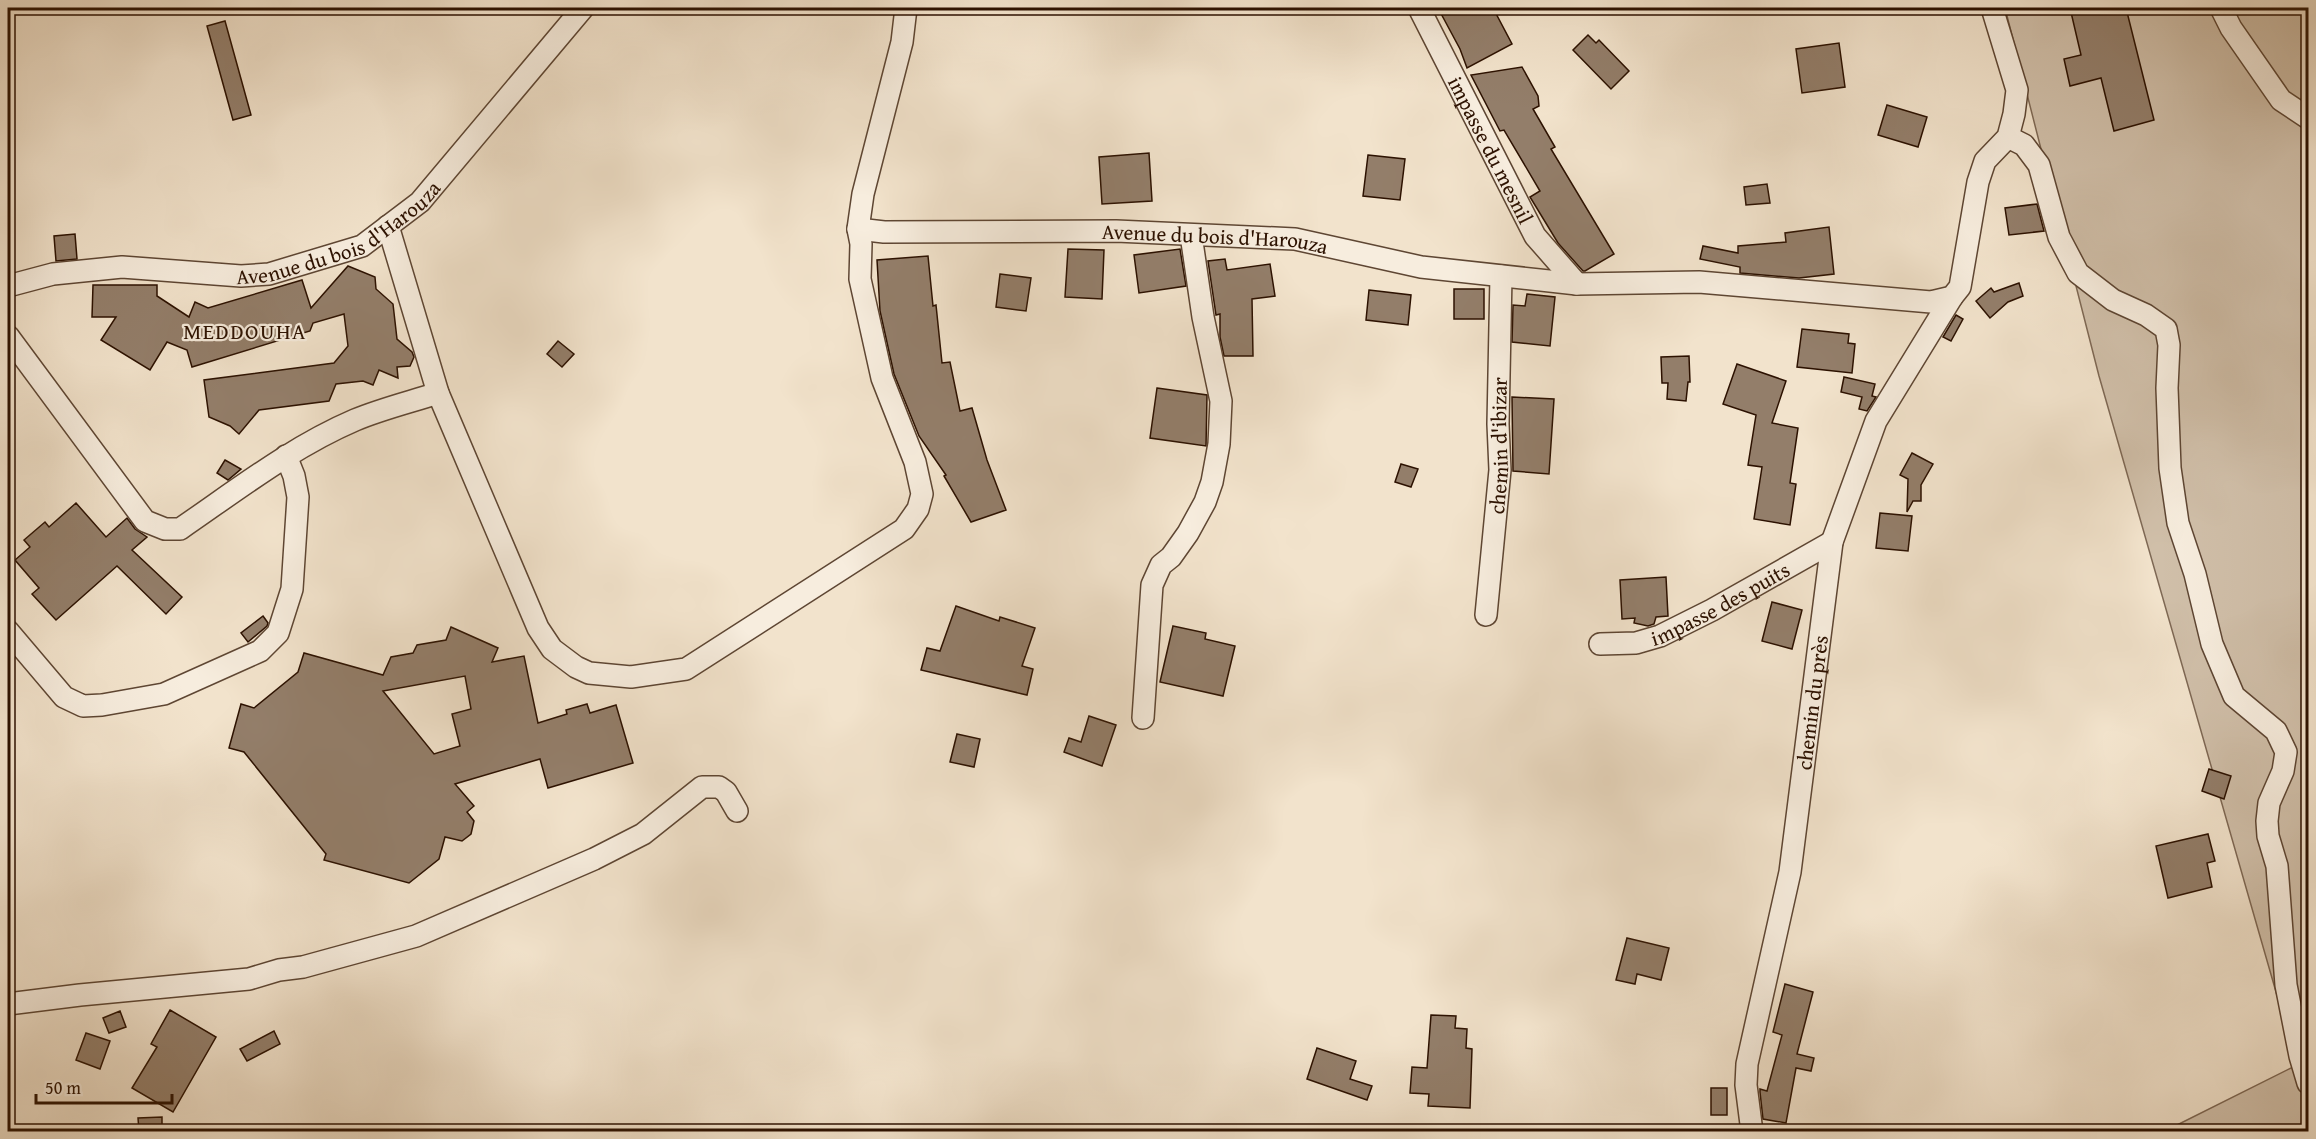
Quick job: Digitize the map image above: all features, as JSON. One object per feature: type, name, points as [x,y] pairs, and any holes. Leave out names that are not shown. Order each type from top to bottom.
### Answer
[{"type":"street","name":"Avenue du bois d'Harouza","points":[[8,286],[53,274],[122,267],[231,275],[269,274],[362,246],[420,202],[583,8]]},
{"type":"street","points":[[388,226],[438,393],[538,628],[552,649],[576,667],[589,672],[631,677],[686,669],[904,529],[918,509],[922,494],[915,462],[882,378],[860,279],[861,244],[858,229],[863,194],[902,42],[906,8]]},
{"type":"street","name":"impasse du mesnil","points":[[1419,8],[1535,236],[1577,284]]},
{"type":"street","points":[[1992,8],[2017,90],[2008,137],[2024,145],[2039,165],[2059,237],[2078,273],[2113,300],[2146,315],[2166,329],[2169,345],[2167,388],[2169,468],[2178,523],[2195,574],[2212,644],[2234,696],[2276,731],[2286,752],[2283,771],[2269,803],[2267,821],[2268,836],[2277,866],[2286,984],[2300,1056],[2308,1083]]},
{"type":"street","points":[[2221,8],[2231,28],[2281,100],[2308,118]]},
{"type":"street","name":"chemin du près","points":[[1752,1131],[1746,1084],[1747,1064],[1790,872],[1832,542],[1876,421],[1960,286],[1970,224],[1985,161],[2008,137]]},
{"type":"street","name":"Avenue du bois d'Harouza","points":[[858,229],[895,232],[1116,231],[1295,239],[1420,267],[1577,284],[1699,282],[1931,302],[1952,297]]},
{"type":"street","points":[[1143,718],[1152,585],[1161,566],[1171,557],[1202,509],[1212,482],[1219,444],[1221,401],[1203,317],[1191,235]]},
{"type":"street","name":"chemin d'ibizar","points":[[1486,615],[1500,470],[1498,424],[1501,276]]},
{"type":"street","points":[[8,336],[145,521],[165,529],[180,529],[286,456],[357,419],[438,393]]},
{"type":"street","points":[[8,631],[64,697],[83,706],[164,694],[260,651],[278,633],[292,589],[298,497],[294,476],[286,456]]},
{"type":"street","name":"impasse des puits","points":[[1600,644],[1636,643],[1660,636],[1713,610],[1832,542]]},
{"type":"street","points":[[8,1004],[80,994],[249,980],[279,970],[303,967],[416,936],[594,859],[643,834],[702,787],[719,787],[726,792],[737,811]]},
{"type":"shaded area","points":[[2005,8],[2308,8],[2308,1131],[2165,1131],[2297,1065],[2099,376]]},
{"type":"building","points":[[1438,8],[1493,8],[1512,44],[1467,68],[1460,49]]},
{"type":"building","points":[[2070,8],[2126,8],[2154,120],[2114,131],[2101,78],[2070,86],[2064,59],[2081,55]]},
{"type":"building","points":[[225,21],[251,115],[233,120],[207,26]]},
{"type":"building","points":[[1588,35],[1596,43],[1599,40],[1629,71],[1611,89],[1573,50]]},
{"type":"building","points":[[1839,43],[1845,87],[1802,93],[1796,49]]},
{"type":"building","points":[[1522,67],[1538,96],[1539,106],[1533,109],[1555,147],[1551,149],[1614,254],[1585,271],[1558,243],[1530,197],[1540,191],[1504,130],[1500,131],[1471,75]]},
{"type":"building","points":[[1887,105],[1927,117],[1918,147],[1878,135]]},
{"type":"building","points":[[1149,153],[1152,201],[1102,204],[1099,157]]},
{"type":"building","points":[[1368,155],[1405,159],[1400,200],[1363,196]]},
{"type":"building","points":[[1767,184],[1770,203],[1746,205],[1744,187]]},
{"type":"building","points":[[2037,204],[2044,231],[2009,235],[2005,208]]},
{"type":"building","points":[[1829,227],[1834,274],[1799,278],[1740,273],[1740,267],[1700,259],[1703,246],[1738,253],[1738,246],[1786,242],[1785,233]]},
{"type":"building","points":[[75,234],[77,259],[56,261],[54,236]]},
{"type":"building","points":[[1068,249],[1104,250],[1102,299],[1065,297]]},
{"type":"building","points":[[1180,249],[1186,286],[1139,293],[1134,255]]},
{"type":"building","points":[[928,256],[942,363],[950,362],[960,411],[972,408],[987,460],[1006,510],[971,522],[944,476],[946,475],[919,436],[894,374],[880,311],[877,260]]},
{"type":"building","points":[[1225,259],[1227,270],[1270,264],[1275,296],[1252,299],[1253,356],[1224,356],[1220,337],[1220,314],[1216,315],[1208,261]]},
{"type":"building","points":[[348,266],[375,277],[376,289],[393,304],[397,339],[412,352],[414,357],[410,366],[397,367],[398,378],[379,370],[373,385],[363,381],[336,384],[329,401],[259,410],[239,434],[230,426],[209,417],[204,380],[334,363],[348,346],[344,314],[313,323],[310,331],[192,367],[187,350],[167,342],[150,370],[101,340],[116,317],[92,317],[93,285],[157,285],[157,296],[189,317],[195,302],[208,308],[302,280],[311,308]]},
{"type":"building","points":[[1000,274],[1031,278],[1026,311],[996,307]]},
{"type":"building","points":[[2019,283],[2023,296],[2008,302],[1990,318],[1976,301],[1991,288],[1994,292]]},
{"type":"building","points":[[1454,289],[1484,289],[1484,319],[1454,319]]},
{"type":"building","points":[[1369,290],[1411,295],[1408,325],[1366,320]]},
{"type":"building","points":[[1527,294],[1555,297],[1550,346],[1512,342],[1513,305],[1525,306]]},
{"type":"building","points":[[1956,315],[1963,319],[1951,341],[1943,337]]},
{"type":"building","points":[[1802,329],[1849,334],[1848,343],[1855,344],[1852,373],[1797,367]]},
{"type":"building","points":[[558,341],[574,354],[562,367],[547,354]]},
{"type":"building","points":[[1689,356],[1690,382],[1688,382],[1686,401],[1667,399],[1668,383],[1662,383],[1661,357]]},
{"type":"building","points":[[1737,364],[1786,381],[1772,423],[1798,428],[1790,483],[1796,484],[1790,525],[1754,519],[1762,467],[1748,465],[1756,415],[1723,404]]},
{"type":"building","points":[[1844,377],[1875,384],[1872,396],[1876,397],[1867,411],[1859,409],[1862,397],[1841,392]]},
{"type":"building","points":[[1157,388],[1207,395],[1206,446],[1150,438]]},
{"type":"building","points":[[1512,397],[1554,399],[1549,474],[1513,471]]},
{"type":"building","points":[[1912,453],[1933,464],[1921,485],[1921,501],[1913,501],[1907,512],[1908,479],[1900,475]]},
{"type":"building","points":[[225,460],[241,469],[228,480],[217,473]]},
{"type":"building","points":[[1401,464],[1418,469],[1411,487],[1395,482]]},
{"type":"building","points":[[76,503],[106,537],[127,518],[135,529],[147,537],[132,550],[182,597],[166,614],[117,566],[56,620],[32,594],[39,588],[15,560],[30,547],[24,540],[45,522],[49,527]]},
{"type":"building","points":[[1880,513],[1912,516],[1908,551],[1876,548]]},
{"type":"building","points":[[1666,577],[1668,616],[1656,617],[1654,624],[1648,626],[1634,623],[1635,618],[1622,619],[1620,580]]},
{"type":"building","points":[[1772,602],[1802,610],[1792,649],[1762,641]]},
{"type":"building","points":[[956,606],[999,621],[1000,617],[1035,628],[1022,666],[1033,669],[1027,695],[921,670],[927,648],[940,651]]},
{"type":"building","points":[[263,616],[268,623],[267,626],[248,642],[241,633]]},
{"type":"building","points":[[1173,626],[1206,633],[1205,639],[1235,646],[1223,696],[1160,682]]},
{"type":"building","points":[[451,627],[498,648],[492,662],[524,656],[538,723],[567,714],[566,710],[587,704],[590,713],[616,705],[633,763],[548,788],[540,759],[455,784],[474,806],[467,812],[474,821],[471,834],[462,841],[445,837],[439,859],[409,883],[324,860],[326,854],[244,752],[229,748],[241,704],[254,708],[298,672],[304,653],[383,675],[391,657],[413,653],[417,645],[446,640]],"holes":[[[465,676],[471,709],[452,714],[460,746],[434,754],[383,691]]]},
{"type":"building","points":[[1089,716],[1116,725],[1102,766],[1064,752],[1069,738],[1081,742]]},
{"type":"building","points":[[957,734],[980,739],[974,767],[950,762]]},
{"type":"building","points":[[2209,769],[2231,776],[2224,799],[2202,791]]},
{"type":"building","points":[[2208,834],[2215,861],[2207,863],[2212,887],[2168,898],[2156,846]]},
{"type":"building","points":[[1627,938],[1669,948],[1661,980],[1637,974],[1635,984],[1616,980]]},
{"type":"building","points":[[1785,984],[1813,992],[1797,1054],[1814,1058],[1811,1071],[1796,1068],[1786,1123],[1763,1119],[1760,1092],[1760,1089],[1767,1091],[1782,1035],[1773,1032]]},
{"type":"building","points":[[170,1010],[216,1037],[173,1112],[132,1088],[157,1047],[151,1044]]},
{"type":"building","points":[[120,1011],[126,1027],[109,1033],[103,1018]]},
{"type":"building","points":[[1431,1015],[1456,1016],[1455,1028],[1467,1029],[1466,1048],[1472,1049],[1470,1108],[1428,1106],[1429,1094],[1410,1093],[1412,1067],[1427,1068]]},
{"type":"building","points":[[274,1031],[280,1044],[247,1061],[240,1049]]},
{"type":"building","points":[[86,1033],[110,1041],[100,1069],[76,1060]]},
{"type":"building","points":[[1317,1048],[1356,1061],[1350,1079],[1372,1086],[1367,1100],[1307,1079]]},
{"type":"building","points":[[1711,1088],[1727,1088],[1727,1115],[1711,1115]]},
{"type":"building","points":[[162,1117],[162,1131],[139,1131],[138,1118]]},
{"type":"district","name":"MEDDOUHA","points":[[245,331]]}]
